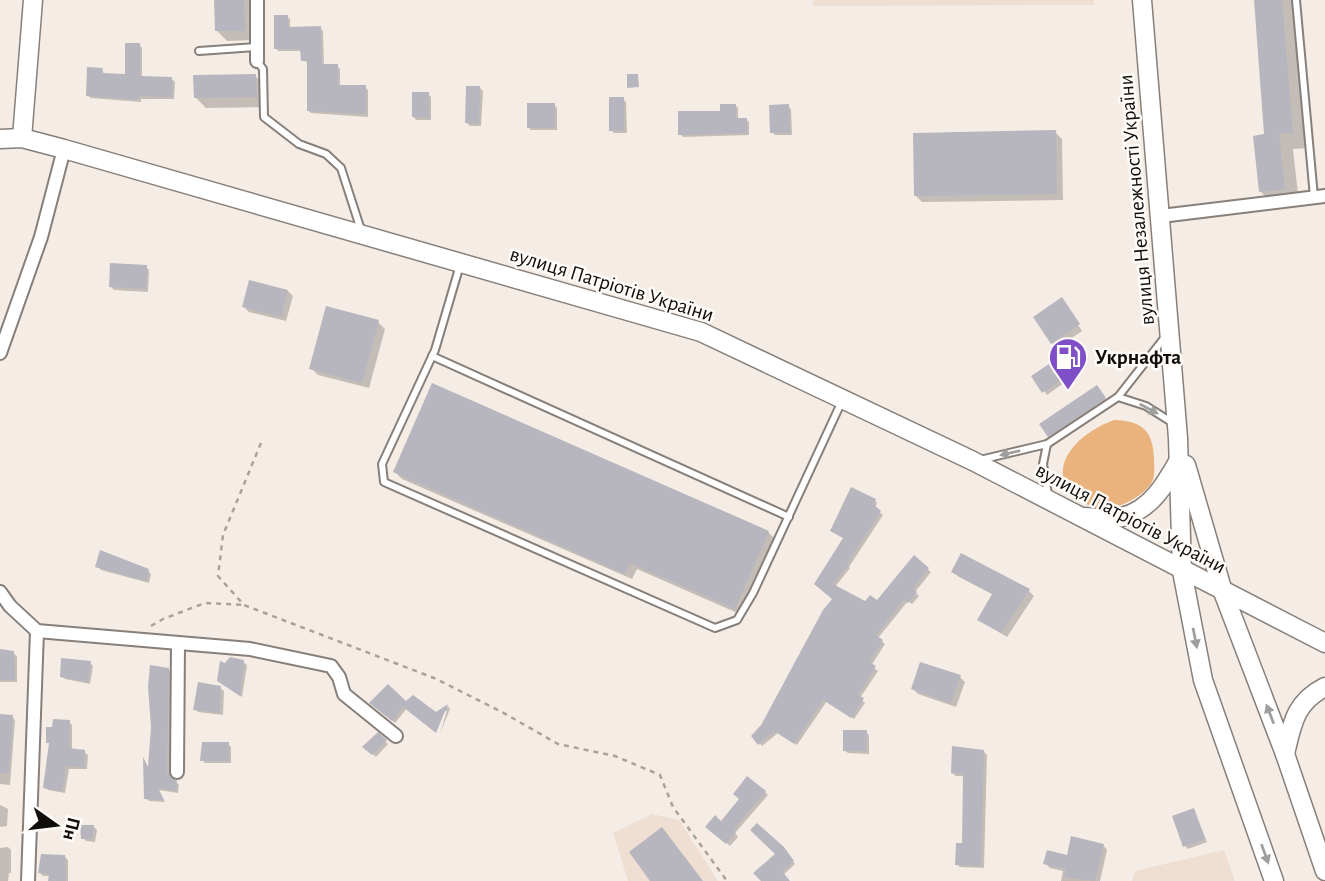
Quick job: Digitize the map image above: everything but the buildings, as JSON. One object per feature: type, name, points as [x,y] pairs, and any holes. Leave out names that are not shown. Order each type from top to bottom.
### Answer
[{"type":"main road","points":[[22,138],[33,0]]},
{"type":"main road","name":"вулиця Незалежності України","points":[[1142,0],[1178,432],[1182,571],[1203,680],[1274,881]]},
{"type":"main road","name":"вулиця Патріотів України","points":[[0,139],[22,138],[64,149],[701,332],[973,461],[1325,643]]},
{"type":"main road","name":"вулиця Незалежності України","points":[[1178,432],[1223,592],[1285,754],[1325,871]]},
{"type":"main road","points":[[1079,517],[1121,517],[1141,509],[1163,488],[1179,460]]},
{"type":"main road","points":[[1285,754],[1294,717],[1311,694],[1325,687]]},
{"type":"street","points":[[257,0],[257,61]]},
{"type":"street","points":[[0,353],[41,237],[64,149]]},
{"type":"street","points":[[1161,216],[1319,197]]},
{"type":"street","points":[[0,592],[10,606],[37,631],[250,649],[331,666],[339,677],[344,694],[396,736]]},
{"type":"street","points":[[28,881],[37,631]]},
{"type":"street","points":[[177,772],[178,644]]},
{"type":"lane","points":[[1296,0],[1319,197]]},
{"type":"lane","points":[[199,51],[257,47]]},
{"type":"lane","points":[[257,61],[262,69],[264,117],[299,144],[326,154],[341,168],[363,235]]},
{"type":"lane","points":[[461,263],[432,356],[382,464],[384,482],[715,628],[737,620],[753,593],[843,399]]},
{"type":"lane","points":[[973,461],[1047,444],[1118,397],[1170,330]]},
{"type":"lane","points":[[432,356],[789,517]]},
{"type":"lane","points":[[1118,397],[1146,406],[1178,432]]},
{"type":"lane","points":[[1047,444],[1043,464],[1048,501]]},
{"type":"path","points":[[244,605],[218,576],[223,536],[261,443]]},
{"type":"path","points":[[151,626],[205,603],[244,605],[434,678],[558,744],[615,756],[660,775],[673,807],[727,881]]},
{"type":"shaded area","points":[[813,0],[1094,0],[1094,5],[813,6]]},
{"type":"shaded area","points":[[1114,420],[1139,425],[1149,435],[1153,449],[1154,476],[1150,485],[1140,495],[1103,511],[1082,502],[1069,490],[1063,478],[1064,464],[1070,451],[1081,439]]},
{"type":"shaded area","points":[[652,814],[679,820],[718,881],[628,881],[613,833]]},
{"type":"shaded area","points":[[1224,850],[1235,881],[1132,881],[1135,871]]},
{"type":"place","name":"Укрнафта","points":[[1068,391]]}]
